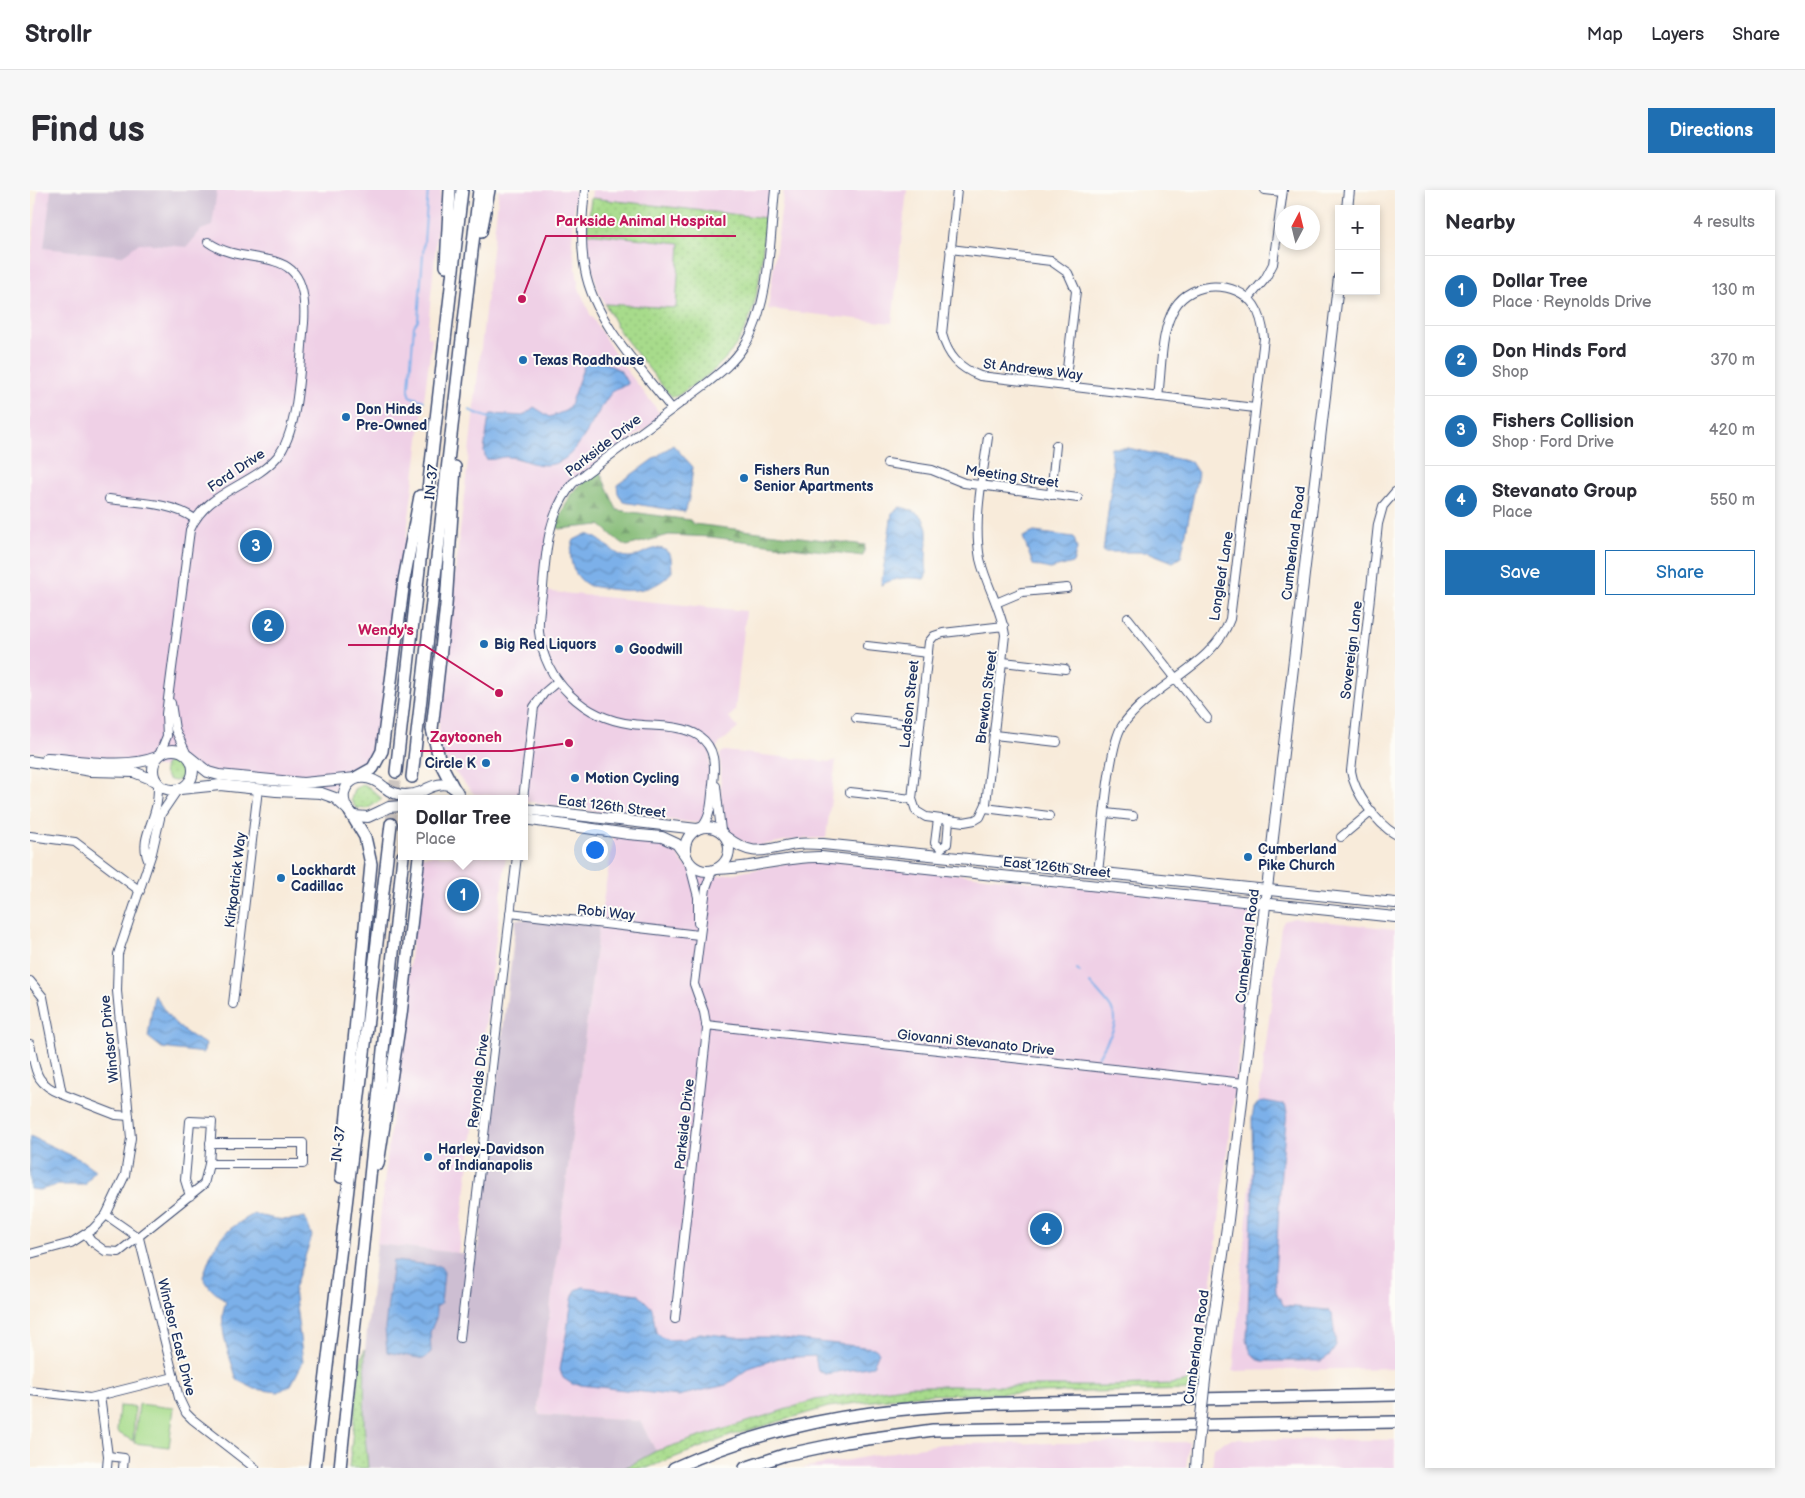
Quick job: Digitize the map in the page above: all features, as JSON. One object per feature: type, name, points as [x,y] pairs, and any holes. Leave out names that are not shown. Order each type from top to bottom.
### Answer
[{"type":"highway","points":[[446,333],[446,275],[450,190]]},
{"type":"highway","name":"IN-37","points":[[396,772],[462,190]]},
{"type":"highway","name":"IN-37","points":[[412,777],[479,190]]},
{"type":"highway","points":[[469,279],[489,190]]},
{"type":"highway","points":[[455,396],[456,438],[446,606],[432,729],[440,762],[459,794]]},
{"type":"highway","points":[[357,778],[373,768],[382,751],[404,580],[436,420]]},
{"type":"highway","points":[[336,1284],[336,1226],[371,864],[365,837],[349,811]]},
{"type":"highway","name":"IN-37","points":[[315,1468],[391,824]]},
{"type":"highway","points":[[340,1468],[404,860]]},
{"type":"highway","points":[[362,1249],[399,1029],[419,860]]},
{"type":"highway","points":[[674,1468],[714,1452],[779,1431],[828,1419],[892,1409],[970,1404],[1395,1395]]},
{"type":"highway","points":[[745,1468],[784,1455],[846,1442],[933,1430],[1395,1422]]},
{"type":"main road","points":[[1346,205],[1348,190]]},
{"type":"main road","name":"Cumberland Road","points":[[1196,1468],[1206,1371],[1228,1220],[1337,295]]},
{"type":"main road","points":[[30,757],[116,763],[139,762],[175,750],[187,756],[208,772],[228,776],[303,783],[369,777],[392,793],[401,795],[421,792],[438,783],[459,794]]},
{"type":"main road","points":[[157,783],[152,770],[158,756]]},
{"type":"main road","points":[[179,789],[189,782],[192,774],[193,767],[187,756]]},
{"type":"main road","points":[[30,761],[92,771],[134,772],[167,789],[215,785],[324,793],[335,798],[349,811],[362,818],[372,816],[389,807],[398,806]]},
{"type":"main road","points":[[349,811],[345,802],[345,791],[348,784],[357,778]]},
{"type":"main road","name":"East 126th Street","points":[[528,809],[699,828]]},
{"type":"main road","name":"East 126th Street","points":[[528,820],[662,837],[676,844],[688,860]]},
{"type":"main road","points":[[712,827],[724,834],[730,846],[729,855],[724,864],[714,870],[700,870],[688,860],[686,844],[690,835],[699,828],[712,827]]},
{"type":"main road","name":"East 126th Street","points":[[724,834],[742,848],[755,852],[797,844],[823,844],[940,852],[1098,872],[1395,903]]},
{"type":"main road","name":"East 126th Street","points":[[714,870],[808,857],[939,868],[1395,917]]},
{"type":"street","points":[[585,190],[582,238],[583,258],[585,272],[594,298],[613,331],[672,409]]},
{"type":"street","name":"Parkside Drive","points":[[724,834],[711,750],[698,736],[680,729],[616,722],[600,716],[581,705],[558,681],[546,655],[539,632],[548,535],[554,512],[562,496],[578,478],[725,369],[750,337],[759,313],[763,295],[775,190]]},
{"type":"street","name":"St Andrews Way","points":[[957,190],[942,334],[949,354],[956,363],[980,376],[1256,408]]},
{"type":"street","points":[[1158,397],[1168,323],[1176,305],[1194,291],[1210,286],[1228,288],[1248,299],[1266,280],[1273,264],[1282,191],[1265,190]]},
{"type":"street","name":"Ford Drive","points":[[158,756],[167,736],[166,714],[187,543],[195,519],[215,499],[271,463],[286,443],[292,426],[305,308],[300,284],[285,266],[274,260],[225,251],[208,242]]},
{"type":"street","points":[[950,249],[1051,261],[1068,272],[1076,291],[1065,386]]},
{"type":"street","name":"Longleaf Lane","points":[[1098,872],[1113,753],[1121,727],[1132,714],[1219,641],[1230,619],[1264,334],[1261,318],[1248,299]]},
{"type":"street","name":"Brewton Street","points":[[985,808],[1003,662],[1004,626],[980,558],[978,526],[988,437]]},
{"type":"street","points":[[1051,495],[1056,445]]},
{"type":"street","name":"Meeting Street","points":[[887,463],[932,470],[964,483],[1078,498]]},
{"type":"street","name":"Sovereign Lane","points":[[1395,492],[1383,506],[1378,524],[1351,764],[1354,784],[1384,825],[1395,834]]},
{"type":"street","points":[[109,499],[169,506],[185,512],[195,519]]},
{"type":"street","points":[[996,603],[1022,592],[1067,588]]},
{"type":"street","points":[[1128,618],[1207,718]]},
{"type":"street","name":"Ladson Street","points":[[912,799],[929,642],[937,634],[1004,626]]},
{"type":"street","points":[[866,646],[928,653]]},
{"type":"street","points":[[1003,662],[1066,669]]},
{"type":"street","points":[[523,795],[534,707],[544,693],[558,681]]},
{"type":"street","name":"Ford Drive","points":[[170,691],[173,723],[187,756]]},
{"type":"street","points":[[856,718],[920,725]]},
{"type":"street","points":[[994,735],[1056,742]]},
{"type":"street","name":"Parkside Drive","points":[[699,828],[710,813],[714,772]]},
{"type":"street","name":"Windsor Drive","points":[[148,860],[145,853],[146,834],[156,808],[157,783]]},
{"type":"street","name":"Windsor Drive","points":[[30,1254],[71,1243],[86,1234],[106,1215],[123,1182],[128,1164],[131,1138],[116,970],[122,938],[152,853],[161,814],[179,789]]},
{"type":"street","name":"Kirkpatrick Way","points":[[233,1004],[258,789]]},
{"type":"street","points":[[850,792],[912,799],[913,806],[920,815],[938,819],[975,820],[983,813],[985,808],[1049,816]]},
{"type":"street","points":[[1341,837],[1372,810]]},
{"type":"street","points":[[1106,813],[1133,816]]},
{"type":"street","points":[[938,819],[935,843],[940,852],[939,868]]},
{"type":"street","points":[[940,852],[947,844],[949,820]]},
{"type":"street","points":[[30,836],[76,842],[140,891]]},
{"type":"street","name":"Reynolds Drive","points":[[460,1338],[517,860]]},
{"type":"street","name":"Parkside Drive","points":[[688,860],[698,898],[699,935]]},
{"type":"street","name":"Parkside Drive","points":[[675,1319],[706,1025],[704,1012],[694,984],[706,886],[714,870]]},
{"type":"street","name":"Robi Way","points":[[510,913],[699,935]]},
{"type":"street","points":[[30,981],[43,997],[62,1094]]},
{"type":"street","name":"Giovanni Stevanato Drive","points":[[706,1025],[1244,1083]]},
{"type":"street","points":[[30,1044],[38,1078],[48,1088],[116,1115],[129,1116]]},
{"type":"street","points":[[86,1234],[98,1247],[112,1253],[125,1249],[139,1238],[190,1196],[204,1184],[209,1164],[212,1122],[190,1121],[185,1180],[190,1196]]},
{"type":"street","points":[[209,1164],[302,1164],[303,1143],[210,1143]]},
{"type":"street","points":[[106,1215],[139,1238]]},
{"type":"street","name":"Windsor East Drive","points":[[139,1238],[174,1377],[186,1413],[255,1468]]},
{"type":"street","points":[[30,1392],[84,1398],[100,1396],[174,1377]]},
{"type":"street","points":[[100,1396],[108,1456],[107,1468]]},
{"type":"street","points":[[108,1456],[124,1458],[123,1468]]},
{"type":"shaded area","points":[[38,190],[441,190],[427,337],[432,338],[380,742],[375,752],[338,789],[30,751],[30,264]]},
{"type":"shaded area","points":[[51,190],[217,190],[212,226],[201,230],[187,247],[139,243],[122,256],[44,248]]},
{"type":"shaded area","points":[[499,190],[575,190],[572,243],[579,288],[590,314],[618,359],[662,416],[573,483],[554,512],[542,591],[746,611],[735,711],[729,717],[738,728],[719,744],[710,757],[707,809],[703,820],[698,823],[613,814],[528,802],[528,795],[474,794],[450,767],[439,748],[439,715]]},
{"type":"shaded area","points":[[592,190],[770,190],[766,218],[591,198]]},
{"type":"shaded area","points":[[784,190],[907,190],[892,323],[768,309]]},
{"type":"shaded area","points":[[587,233],[680,243],[676,308],[605,304],[599,293],[589,257]]},
{"type":"shaded area","points":[[724,751],[831,762],[836,760],[826,838],[795,839],[757,846],[744,842],[732,834],[726,825],[721,800],[720,754]]},
{"type":"shaded area","points":[[614,836],[665,842],[675,850],[683,864],[703,876],[718,876],[798,862],[830,861],[1247,904],[1256,910],[1200,1379],[1171,1384],[1113,1386],[909,1386],[815,1400],[656,1451],[640,1421],[540,1415],[538,1404],[599,924]]},
{"type":"shaded area","points":[[422,860],[506,860],[458,1253],[377,1244]]},
{"type":"shaded area","points":[[1294,918],[1395,929],[1395,1368],[1233,1371],[1256,1120],[1281,927],[1284,921]]},
{"type":"shaded area","points":[[516,919],[599,924],[538,1404],[539,1415],[640,1421],[656,1451],[625,1468],[368,1468],[364,1424],[365,1349],[377,1244],[477,1255]]},
{"type":"shaded area","points":[[1230,1439],[1395,1440],[1395,1468],[1212,1468],[1214,1447]]},
{"type":"shaded area","points":[[1189,1442],[1186,1468],[802,1468],[940,1444]]},
{"type":"green space","points":[[591,198],[766,218],[756,298],[742,334],[731,352],[716,368],[679,395],[673,397],[667,392],[620,332],[605,304],[676,308],[680,243],[587,233]]},
{"type":"green space","points":[[598,468],[617,510],[690,520],[693,524],[865,545],[863,556],[711,537],[669,535],[627,546],[600,525],[559,529],[556,525],[571,494]]},
{"type":"green space","points":[[171,759],[179,759],[186,766],[186,774],[179,781],[171,781],[164,774],[164,766]]},
{"type":"green space","points":[[362,785],[369,787],[381,798],[381,800],[367,809],[356,808],[351,800],[354,789]]},
{"type":"green space","points":[[365,1349],[364,1424],[368,1468],[349,1468],[360,1362]]},
{"type":"green space","points":[[1200,1379],[1199,1390],[918,1395],[828,1407],[730,1436],[647,1468],[625,1468],[656,1451],[815,1400],[909,1386],[1113,1386],[1171,1384]]},
{"type":"green space","points":[[139,1404],[174,1408],[169,1447],[134,1443]]},
{"type":"green space","points":[[119,1406],[135,1407],[133,1441],[117,1432]]},
{"type":"water","points":[[587,357],[592,357],[620,370],[628,384],[614,390],[607,398],[587,432],[571,453],[563,460],[547,465],[508,457],[486,459],[484,451],[489,416],[491,414],[523,416],[534,407],[550,417],[565,411],[570,405]]},
{"type":"water","points":[[673,445],[693,467],[689,500],[685,512],[623,502],[618,493],[617,485]]},
{"type":"water","points":[[1110,448],[1128,448],[1191,462],[1198,473],[1181,557],[1173,562],[1148,552],[1103,552],[1113,472]]},
{"type":"water","points":[[900,507],[921,516],[925,523],[927,531],[927,573],[924,579],[902,578],[881,585],[892,513]]},
{"type":"water","points":[[1034,532],[1074,537],[1077,549],[1073,563],[1050,569],[1033,565],[1023,537]]},
{"type":"water","points":[[586,534],[598,539],[624,556],[630,557],[652,549],[662,549],[671,557],[672,572],[663,580],[644,589],[623,590],[590,586],[579,578],[571,560],[574,540]]},
{"type":"water","points":[[154,994],[176,1024],[206,1044],[203,1053],[162,1048],[148,1037]]},
{"type":"water","points":[[1265,1101],[1285,1105],[1287,1112],[1281,1171],[1275,1275],[1276,1292],[1284,1306],[1328,1310],[1332,1314],[1336,1346],[1330,1355],[1321,1361],[1262,1361],[1249,1349],[1247,1338],[1253,1186],[1252,1118],[1254,1108],[1259,1102]]},
{"type":"water","points":[[30,1136],[81,1160],[95,1170],[85,1185],[58,1185],[39,1190],[30,1189]]},
{"type":"water","points":[[254,1214],[279,1219],[305,1217],[312,1236],[294,1289],[303,1362],[291,1385],[278,1392],[255,1389],[237,1380],[223,1330],[223,1311],[226,1302],[210,1288],[203,1277],[211,1254],[220,1239],[233,1227]]},
{"type":"water","points":[[393,1261],[440,1266],[444,1272],[441,1304],[436,1307],[436,1318],[430,1332],[431,1352],[424,1359],[387,1352],[385,1328]]},
{"type":"water","points":[[583,1287],[638,1294],[652,1308],[656,1332],[661,1337],[669,1340],[684,1339],[700,1333],[735,1337],[774,1337],[874,1348],[879,1352],[873,1366],[826,1374],[818,1371],[815,1356],[779,1358],[749,1368],[726,1385],[678,1396],[572,1384],[563,1378],[560,1370],[573,1295],[576,1290]]},
{"type":"waterway","points":[[424,401],[409,396],[409,387],[414,326],[418,320],[428,190]]},
{"type":"waterway","points":[[469,410],[489,418]]},
{"type":"waterway","points":[[1077,969],[1080,972]]},
{"type":"waterway","points":[[1090,983],[1108,1004],[1115,1018],[1111,1033],[1098,1057]]},
{"type":"tunnel","points":[[391,824],[396,772]]},
{"type":"tunnel","points":[[410,795],[412,777]]},
{"type":"place","name":"Parkside Animal Hospital","points":[[522,299]]},
{"type":"place","name":"Texas Roadhouse","points":[[523,360]]},
{"type":"place","name":"Don Hinds Pre-Owned","points":[[346,417]]},
{"type":"place","name":"Fishers Run Senior Apartments","points":[[744,478]]},
{"type":"place","name":"Fishers Collision","points":[[256,546]]},
{"type":"place","name":"Don Hinds Ford","points":[[268,626]]},
{"type":"place","name":"Big Red Liquors","points":[[484,644]]},
{"type":"place","name":"Goodwill","points":[[619,649]]},
{"type":"place","name":"Wendy's","points":[[499,693]]},
{"type":"place","name":"Zaytooneh","points":[[569,743]]},
{"type":"place","name":"Circle K","points":[[486,763]]},
{"type":"place","name":"Motion Cycling","points":[[575,778]]},
{"type":"place","name":"Cumberland Pike Church","points":[[1248,857]]},
{"type":"place","name":"Lockhardt Cadillac","points":[[281,878]]},
{"type":"place","name":"Dollar Tree","points":[[463,895]]},
{"type":"place","name":"Harley-Davidson of Indianapolis","points":[[428,1157]]},
{"type":"place","name":"Stevanato Group","points":[[1046,1229]]}]
